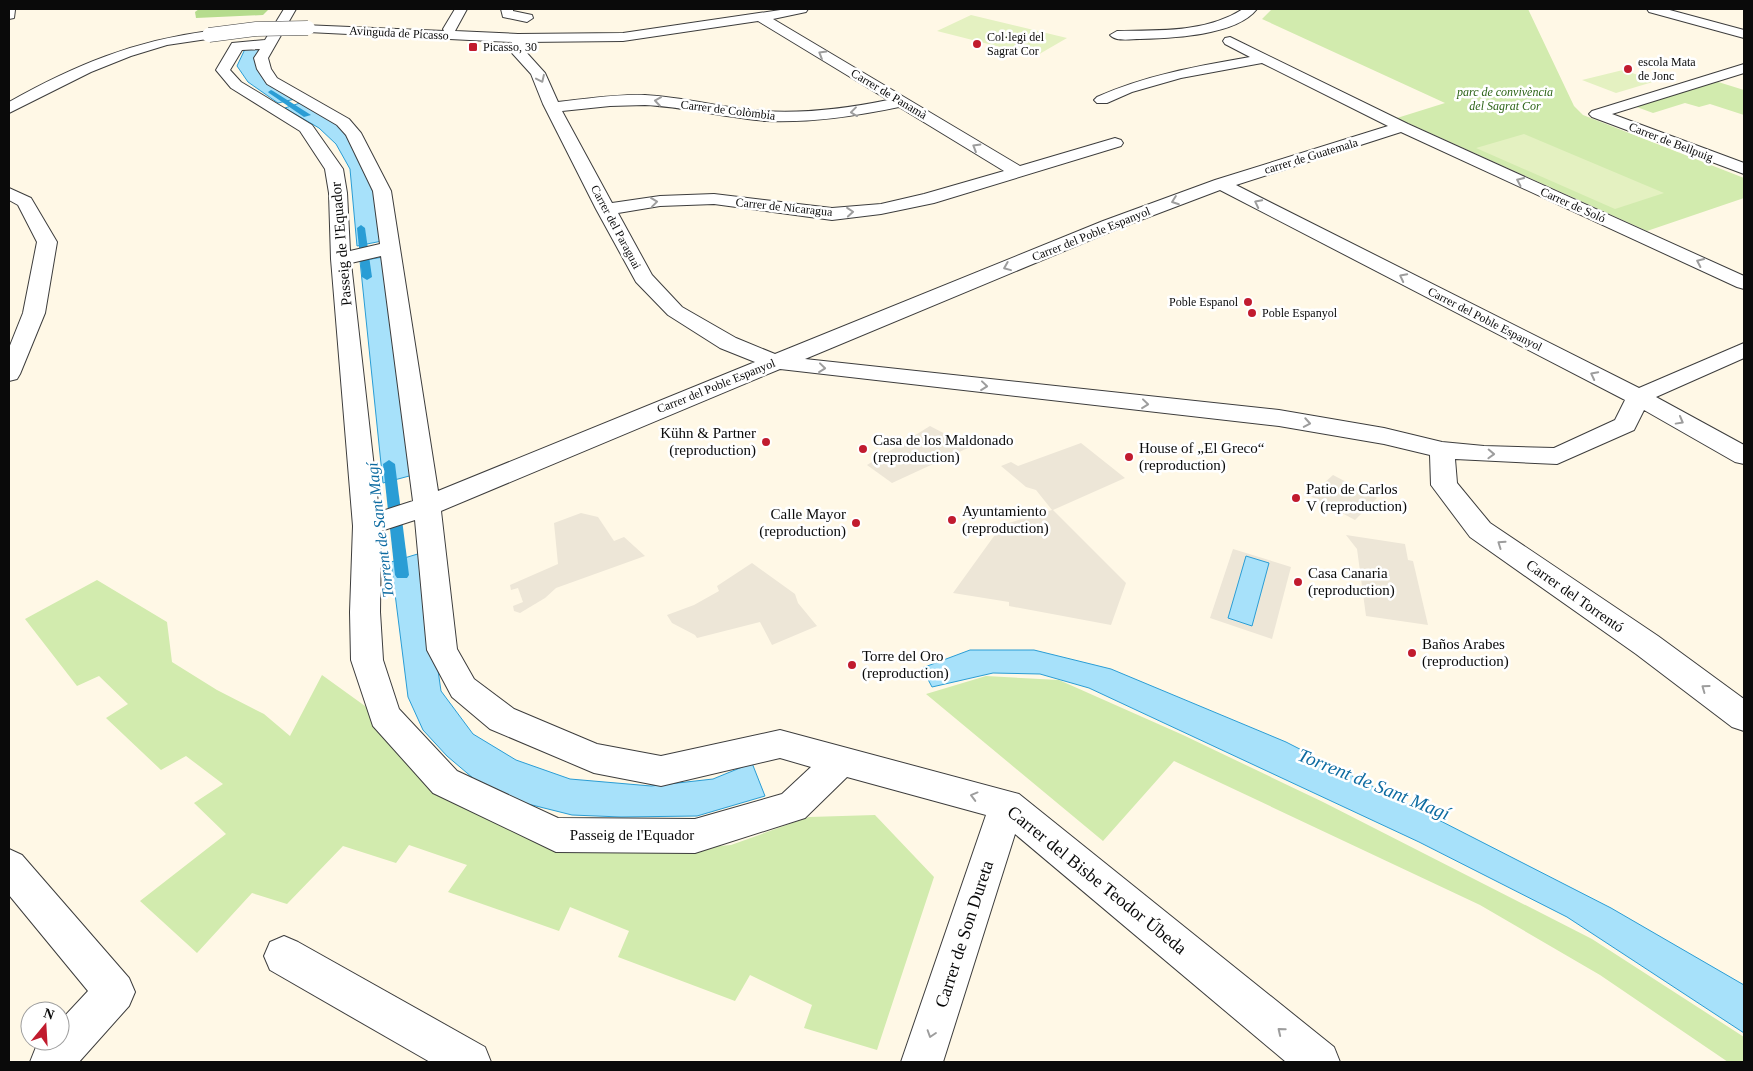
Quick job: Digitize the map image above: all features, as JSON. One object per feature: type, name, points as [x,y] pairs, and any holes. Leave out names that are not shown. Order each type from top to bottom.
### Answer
[{"type":"street","points":[[269,44],[290,9]]},
{"type":"street","points":[[450,29],[461,9]]},
{"type":"street","points":[[507,9],[506,14],[527,18]]},
{"type":"street","name":"Avinguda de Picasso","points":[[9,108],[40,90],[123,54],[168,41],[256,29],[308,28],[518,38],[623,37],[802,9]]},
{"type":"street","points":[[1116,35],[1158,34],[1208,28],[1235,20],[1252,9]]},
{"type":"street","points":[[1653,9],[1681,12],[1744,34]]},
{"type":"street","points":[[9,10],[9,15]]},
{"type":"street","name":"Carrer de Panamà","points":[[760,17],[1018,172]]},
{"type":"street","name":"Carrer del Paraguai","points":[[518,38],[519,53],[538,73],[553,107],[605,209],[643,278],[675,311],[728,343],[774,362]]},
{"type":"street","name":"Carrer de Soló","points":[[1230,41],[1402,127],[1744,283]]},
{"type":"street","name":"Passeig de l'Equador","points":[[269,44],[237,46],[223,70],[236,84],[306,128],[334,169],[338,192],[366,253],[422,508],[442,650],[463,688],[502,719],[594,758]]},
{"type":"street","name":"Passeig de l'Equador","points":[[269,44],[261,58],[264,69],[272,81],[343,122],[353,133],[382,191],[366,253],[372,524],[365,612],[367,660],[385,716],[446,782],[556,835],[695,836],[793,807],[836,759]]},
{"type":"street","points":[[1102,100],[1127,89],[1179,74],[1265,58]]},
{"type":"street","points":[[1713,78],[1744,68]]},
{"type":"street","points":[[1713,78],[1736,85]]},
{"type":"street","name":"Carrer de Bellpuig","points":[[1713,78],[1597,114],[1744,169]]},
{"type":"street","name":"Carrer de Colòmbia","points":[[553,107],[617,99],[647,100],[765,116],[818,116],[864,111],[902,102]]},
{"type":"street","name":"carrer de Guatemala","points":[[1221,184],[1402,127]]},
{"type":"street","points":[[1018,172],[1115,143]]},
{"type":"street","name":"Carrer de Nicaragua","points":[[605,209],[660,201],[714,199],[832,214],[882,209],[928,199],[1018,172]]},
{"type":"street","name":"Carrer del Poble Espanyol","points":[[372,524],[422,508],[1110,225],[1221,184],[1638,397],[1744,456]]},
{"type":"street","points":[[9,193],[25,202],[47,242],[34,313],[9,374]]},
{"type":"street","points":[[9,317],[34,313]]},
{"type":"street","points":[[774,362],[1279,418],[1384,436],[1442,450],[1557,456],[1626,425],[1638,397],[1744,350]]},
{"type":"street","name":"Carrer del Torrentó","points":[[1442,450],[1444,485],[1480,530],[1647,645],[1744,717]]},
{"type":"street","name":"Carrer del Bisbe Teodor Úbeda","points":[[594,758],[661,771],[780,744],[1007,805],[1319,1062]]},
{"type":"street","name":"Carrer de Son Dureta","points":[[922,1062],[1007,805]]},
{"type":"street","points":[[9,867],[115,992],[51,1062]]},
{"type":"street","points":[[284,956],[470,1062]]},
{"type":"green space","points":[[199,9],[269,9],[263,15],[196,18],[195,12]]},
{"type":"green space","name":"parc de convivència del Sagrat Cor","points":[[1272,9],[1528,9],[1574,106],[1583,115],[1744,178],[1744,198],[1647,231],[1397,118],[1445,103],[1262,19]]},
{"type":"green space","points":[[971,15],[1067,38],[1036,56],[937,31]]},
{"type":"green space","points":[[1623,70],[1656,81],[1616,93],[1582,80]]},
{"type":"green space","points":[[1715,81],[1744,90],[1744,115],[1710,104],[1699,107],[1685,103],[1653,113],[1634,106]]},
{"type":"green space","points":[[1524,134],[1664,193],[1615,209],[1476,148]]},
{"type":"green space","points":[[97,580],[167,622],[172,662],[217,690],[264,714],[290,736],[322,675],[365,706],[442,795],[650,852],[731,845],[809,817],[875,815],[934,877],[877,1050],[804,1028],[812,1005],[750,975],[735,1001],[618,957],[629,931],[570,907],[559,931],[448,892],[467,865],[409,845],[396,863],[343,846],[287,904],[252,893],[197,953],[140,901],[226,834],[194,803],[223,784],[186,756],[161,770],[106,718],[128,704],[99,676],[77,686],[25,619]]},
{"type":"green space","points":[[986,676],[1059,680],[1183,735],[1323,802],[1592,939],[1744,1037],[1744,1062],[1728,1062],[1600,975],[1480,905],[1174,761],[1103,841],[926,694]]},
{"type":"shaded area","points":[[930,426],[970,447],[892,483],[867,465]]},
{"type":"shaded area","points":[[1081,443],[1125,478],[1053,510],[1126,583],[1111,625],[1009,606],[1009,602],[953,593],[1002,525],[1052,510],[1036,490],[1026,487],[1001,466],[1011,462],[1018,466]]},
{"type":"shaded area","points":[[1333,475],[1377,498],[1355,520],[1310,496]]},
{"type":"shaded area","points":[[581,513],[598,517],[614,541],[624,537],[645,556],[556,588],[545,598],[520,613],[514,611],[513,606],[523,602],[518,588],[511,590],[510,585],[558,564],[554,523]]},
{"type":"shaded area","points":[[1346,535],[1405,544],[1408,560],[1413,561],[1428,625],[1366,616],[1357,549]]},
{"type":"shaded area","points":[[1233,549],[1291,567],[1272,639],[1210,618]]},
{"type":"shaded area","points":[[752,563],[795,594],[798,603],[817,626],[772,645],[760,622],[697,638],[695,635],[672,623],[667,615],[694,605],[719,591],[717,586]]},
{"type":"water","points":[[259,48],[261,74],[295,99],[278,103],[248,82],[237,66],[245,49]]},
{"type":"water","points":[[303,102],[341,127],[373,181],[382,241],[357,246],[350,169],[336,144],[319,128],[285,108]]},
{"type":"water","points":[[383,257],[413,475],[383,483],[360,261]]},
{"type":"water","points":[[421,553],[441,691],[473,734],[516,760],[570,779],[651,786],[713,779],[752,763],[765,796],[697,816],[621,817],[572,815],[524,803],[480,784],[447,756],[423,730],[408,697],[391,562]]},
{"type":"water","points":[[1246,556],[1269,563],[1252,626],[1228,618]]},
{"type":"water","points":[[970,650],[1034,650],[1111,669],[1286,742],[1611,908],[1744,985],[1744,1033],[1567,917],[1419,842],[1089,688],[1040,674],[993,673],[932,687],[922,668]]},
{"type":"waterway","name":"Torrent de Sant Magí","points":[[271,92],[307,115]]},
{"type":"waterway","name":"Torrent de Sant Magí","points":[[361,228],[367,277]]},
{"type":"waterway","name":"Torrent de Sant Magí","points":[[389,464],[402,575]]},
{"type":"place","name":"Col·legi del Sagrat Cor","points":[[977,44]]},
{"type":"place","name":"Picasso, 30","points":[[473,47]]},
{"type":"place","name":"escola Mata de Jonc","points":[[1628,69]]},
{"type":"place","name":"Poble Espanol","points":[[1248,302]]},
{"type":"place","name":"Poble Espanyol","points":[[1252,313]]},
{"type":"place","name":"Kühn & Partner (reproduction)","points":[[766,442]]},
{"type":"place","name":"Casa de los Maldonado (reproduction)","points":[[863,449]]},
{"type":"place","name":"House of „El Greco“ (reproduction)","points":[[1129,457]]},
{"type":"place","name":"Patio de Carlos V (reproduction)","points":[[1296,498]]},
{"type":"place","name":"Ayuntamiento (reproduction)","points":[[952,520]]},
{"type":"place","name":"Calle Mayor (reproduction)","points":[[856,523]]},
{"type":"place","name":"Casa Canaria (reproduction)","points":[[1298,582]]},
{"type":"place","name":"Baños Arabes (reproduction)","points":[[1412,653]]},
{"type":"place","name":"Torre del Oro (reproduction)","points":[[852,665]]}]
